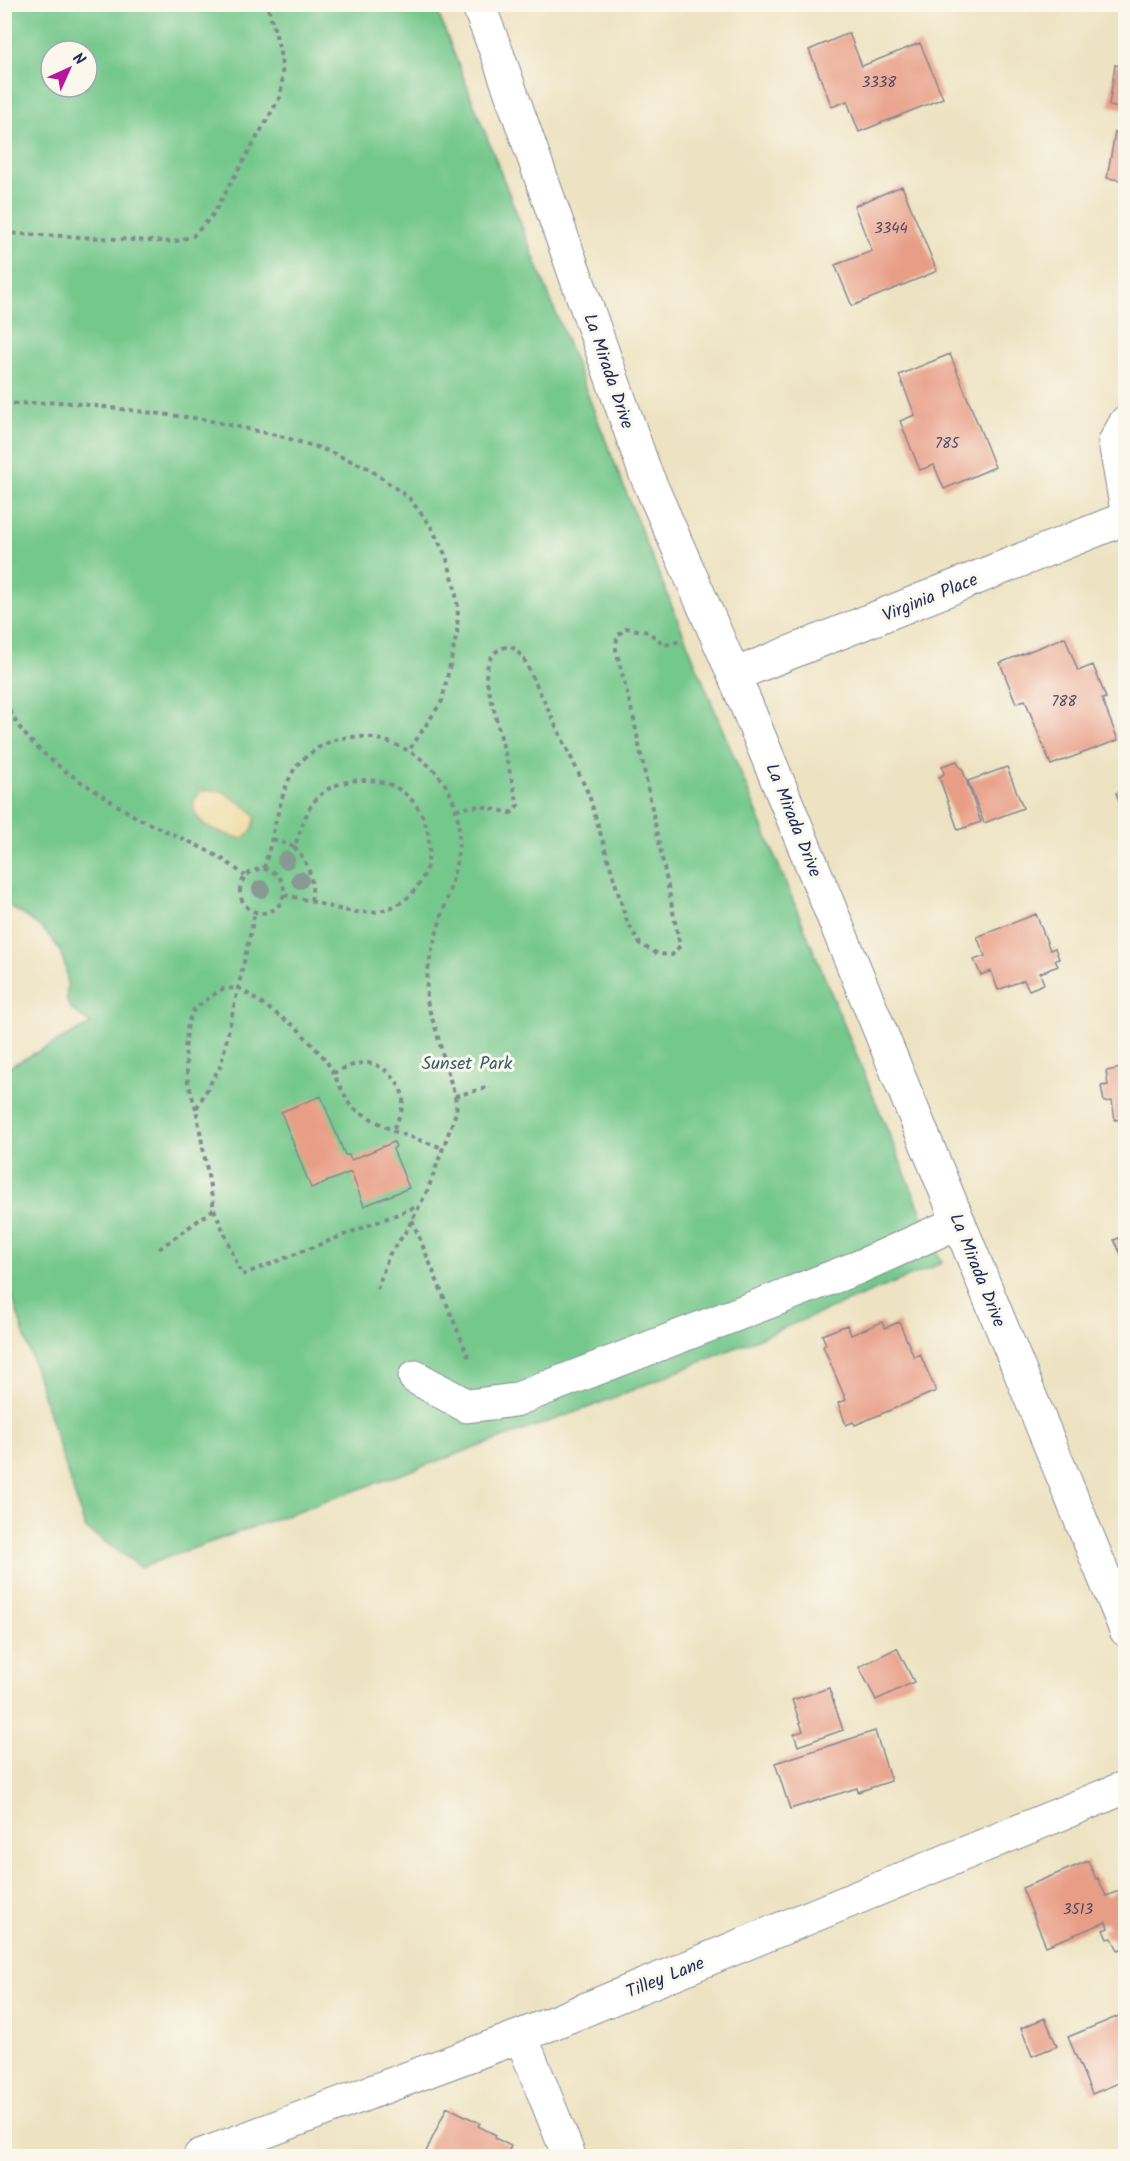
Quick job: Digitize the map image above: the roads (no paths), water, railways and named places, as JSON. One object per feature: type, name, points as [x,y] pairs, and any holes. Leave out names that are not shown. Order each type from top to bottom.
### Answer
[{"type":"street","name":"La Mirada Drive","points":[[478,4],[645,472],[734,675],[1125,1630]]},
{"type":"street","points":[[1125,422],[1115,442],[1125,505]]},
{"type":"street","name":"Virginia Place","points":[[734,675],[1125,518]]},
{"type":"street","points":[[415,1377],[467,1406],[515,1400],[859,1267],[959,1222]]},
{"type":"street","name":"Tilley Lane","points":[[200,2157],[521,2036],[1125,1787]]},
{"type":"street","points":[[521,2036],[569,2157]]},
{"type":"park label","name":"Sunset Park","points":[[467,1063]]}]
